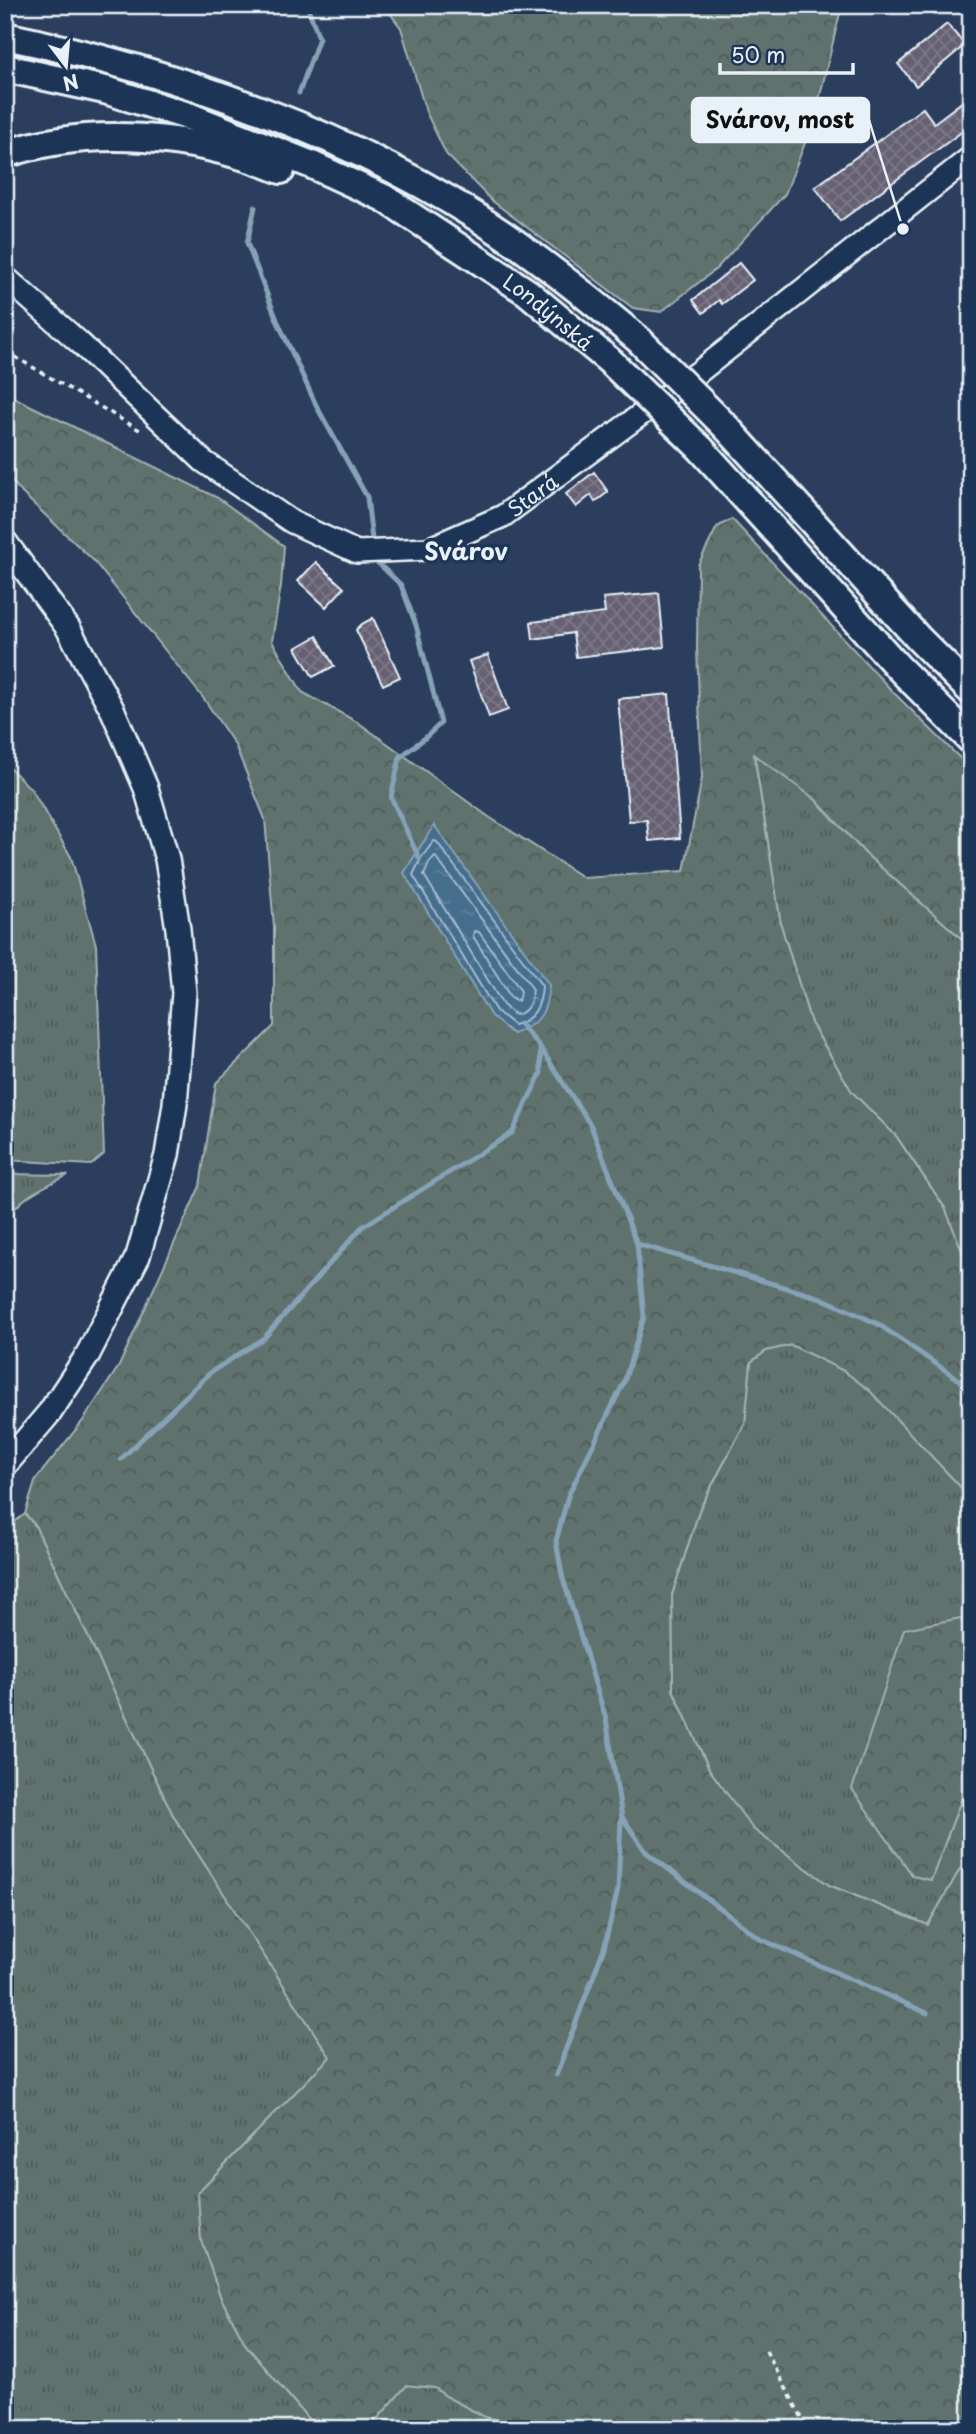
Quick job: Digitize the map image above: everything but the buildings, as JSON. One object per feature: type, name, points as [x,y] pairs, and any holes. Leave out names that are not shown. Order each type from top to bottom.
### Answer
[{"type":"highway","name":"Londýnská","points":[[5,36],[73,50],[184,84],[278,118],[402,174],[499,232],[585,294],[639,341],[727,428],[919,639],[971,691]]},
{"type":"highway","name":"Londýnská","points":[[5,68],[105,90],[254,140],[365,189],[429,226],[527,292],[611,362],[699,448],[898,667],[971,740]]},
{"type":"highway","points":[[5,154],[62,141],[170,141],[210,148],[274,167],[354,200],[429,226]]},
{"type":"main road","points":[[5,542],[68,628],[113,711],[146,788],[167,859],[178,929],[184,993],[181,1051],[169,1142],[138,1256],[87,1356],[50,1412],[5,1465]]},
{"type":"street","name":"Stará","points":[[5,277],[80,343],[203,461],[292,522],[357,552],[428,549],[503,516],[700,372],[971,156]]},
{"type":"path","points":[[5,354],[17,358],[148,436]]},
{"type":"path","points":[[5,1368],[9,1362]]},
{"type":"path","points":[[766,2351],[808,2429]]},
{"type":"green space","points":[[384,5],[842,5],[814,120],[785,194],[716,269],[661,312],[633,308],[491,200],[446,154],[426,112],[401,28]]},
{"type":"green space","points":[[5,393],[218,498],[284,546],[272,641],[302,692],[359,723],[489,817],[584,878],[684,871],[702,778],[697,649],[698,565],[717,527],[732,519],[894,693],[971,769],[971,947],[865,853],[815,799],[754,755],[781,925],[811,1023],[852,1092],[896,1136],[945,1208],[971,1274],[971,1498],[869,1390],[844,1371],[791,1345],[766,1351],[751,1362],[745,1423],[700,1508],[672,1595],[673,1690],[709,1769],[753,1829],[829,1885],[928,1925],[971,1850],[971,2429],[546,2429],[485,2417],[435,2388],[407,2385],[372,2425],[376,2429],[317,2429],[246,2345],[221,2298],[201,2240],[198,2192],[330,2057],[174,1817],[35,1525],[25,1514],[36,1479],[82,1422],[119,1366],[200,1186],[216,1083],[274,1026],[274,927],[265,819],[235,745],[204,699],[93,560],[23,494],[5,473]]},
{"type":"green space","points":[[754,753],[815,799],[865,853],[971,947],[971,1274],[945,1208],[896,1136],[852,1092],[811,1023],[781,925]]},
{"type":"green space","points":[[5,763],[32,790],[71,857],[96,945],[104,1154],[91,1165],[5,1160]]},
{"type":"green space","points":[[5,1174],[68,1175],[25,1199],[5,1222]]},
{"type":"green space","points":[[791,1345],[844,1371],[869,1389],[971,1498],[971,1654],[961,1618],[931,1880],[971,1773],[971,1850],[928,1925],[829,1885],[752,1829],[709,1769],[673,1690],[672,1595],[700,1508],[745,1423],[751,1362],[766,1351]]},
{"type":"green space","points":[[25,1514],[35,1525],[174,1817],[330,2057],[198,2192],[201,2240],[221,2298],[246,2345],[317,2429],[5,2428],[5,1529]]},
{"type":"green space","points":[[961,1618],[971,1654],[971,1773],[931,1880],[913,1876],[852,1789],[904,1629]]},
{"type":"green space","points":[[407,2385],[435,2388],[485,2417],[546,2429],[376,2429],[372,2425]]},
{"type":"water","points":[[434,825],[549,985],[544,1010],[540,1016],[530,1026],[513,1034],[491,1016],[404,873]]},
{"type":"waterway","points":[[299,93],[319,38],[307,5]]},
{"type":"waterway","points":[[255,207],[247,243],[277,320],[317,407],[367,497],[372,540]]},
{"type":"waterway","points":[[378,563],[401,585],[416,625],[441,723],[400,757],[391,797],[419,858]]},
{"type":"waterway","points":[[521,1025],[540,1047],[591,1126],[637,1244],[644,1317],[624,1382],[568,1496],[556,1541],[562,1575],[606,1719],[622,1817],[646,1852],[760,1939],[927,2013]]},
{"type":"waterway","points":[[121,1459],[211,1372],[264,1338],[362,1227],[512,1133],[541,1073],[540,1047]]},
{"type":"waterway","points":[[637,1244],[821,1298],[878,1324],[971,1388]]},
{"type":"waterway","points":[[556,2075],[604,1948],[618,1889],[621,1819]]},
{"type":"place","name":"Svárov, most","points":[[903,229]]},
{"type":"district","name":"Svárov","points":[[466,550]]}]
